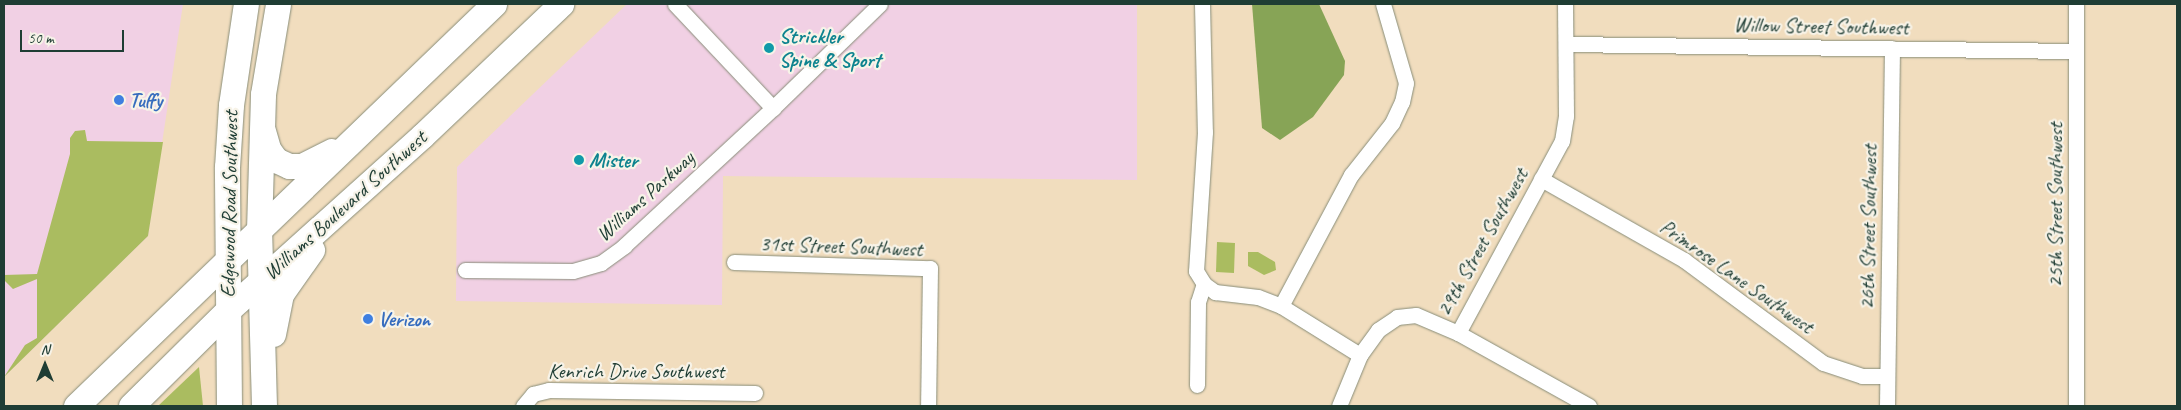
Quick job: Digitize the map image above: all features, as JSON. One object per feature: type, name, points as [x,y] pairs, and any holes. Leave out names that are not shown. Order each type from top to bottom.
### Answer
[{"type":"main road","name":"Edgewood Road Southwest","points":[[230,406],[227,261],[231,105],[246,4]]},
{"type":"main road","name":"Edgewood Road Southwest","points":[[265,406],[259,230],[262,125],[268,51],[278,4]]},
{"type":"main road","name":"Williams Boulevard Southwest","points":[[76,406],[494,4]]},
{"type":"main road","name":"Williams Boulevard Southwest","points":[[131,406],[227,312],[350,201],[561,4]]},
{"type":"main road","points":[[262,125],[268,149],[276,160],[289,166],[302,166],[353,139]]},
{"type":"main road","points":[[265,406],[274,320],[281,294],[350,201]]},
{"type":"street","points":[[676,4],[773,108]]},
{"type":"street","name":"Williams Parkway","points":[[465,270],[574,271],[601,263],[624,246],[773,108],[880,4]]},
{"type":"street","points":[[1202,4],[1205,132],[1195,253],[1196,271],[1204,284],[1215,292],[1258,297],[1281,306],[1360,355]]},
{"type":"street","points":[[1281,306],[1351,175],[1392,122],[1402,102],[1406,83],[1383,4]]},
{"type":"street","name":"29th Street Southwest","points":[[1339,406],[1360,355],[1378,330],[1397,317],[1416,315],[1458,333],[1562,141],[1566,116],[1565,4]]},
{"type":"street","name":"25th Street Southwest","points":[[2076,4],[2076,406]]},
{"type":"street","name":"Willow Street Southwest","points":[[1566,44],[2076,51]]},
{"type":"street","name":"26th Street Southwest","points":[[1886,406],[1892,48]]},
{"type":"street","name":"Primrose Lane Southwest","points":[[1541,179],[1684,260],[1823,363],[1839,371],[1862,376],[1887,376]]},
{"type":"street","name":"31st Street Southwest","points":[[734,262],[930,268],[928,406]]},
{"type":"street","points":[[1197,385],[1198,302],[1204,284]]},
{"type":"street","points":[[1458,333],[1589,406]]},
{"type":"street","name":"Kenrich Drive Southwest","points":[[523,406],[533,394],[549,390],[755,393]]},
{"type":"shaded area","points":[[4,4],[183,4],[148,236],[4,377]]},
{"type":"shaded area","points":[[627,4],[1137,4],[1137,180],[723,176],[722,305],[456,301],[457,167]]},
{"type":"green space","points":[[1252,4],[1319,4],[1345,61],[1344,75],[1313,117],[1280,140],[1262,128]]},
{"type":"green space","points":[[85,130],[87,141],[163,142],[148,236],[4,377],[25,345],[37,338],[37,279],[13,289],[4,280],[4,275],[37,274],[70,154],[70,138],[75,131]]},
{"type":"green space","points":[[1217,242],[1235,243],[1234,273],[1216,272]]},
{"type":"green space","points":[[1248,252],[1258,252],[1275,262],[1276,270],[1264,275],[1248,266]]},
{"type":"green space","points":[[199,367],[203,406],[158,406]]},
{"type":"place","name":"Strickler Spine & Sport","points":[[769,48]]},
{"type":"place","name":"Tuffy","points":[[119,100]]},
{"type":"place","name":"Mister","points":[[579,160]]},
{"type":"place","name":"Verizon","points":[[368,319]]}]
